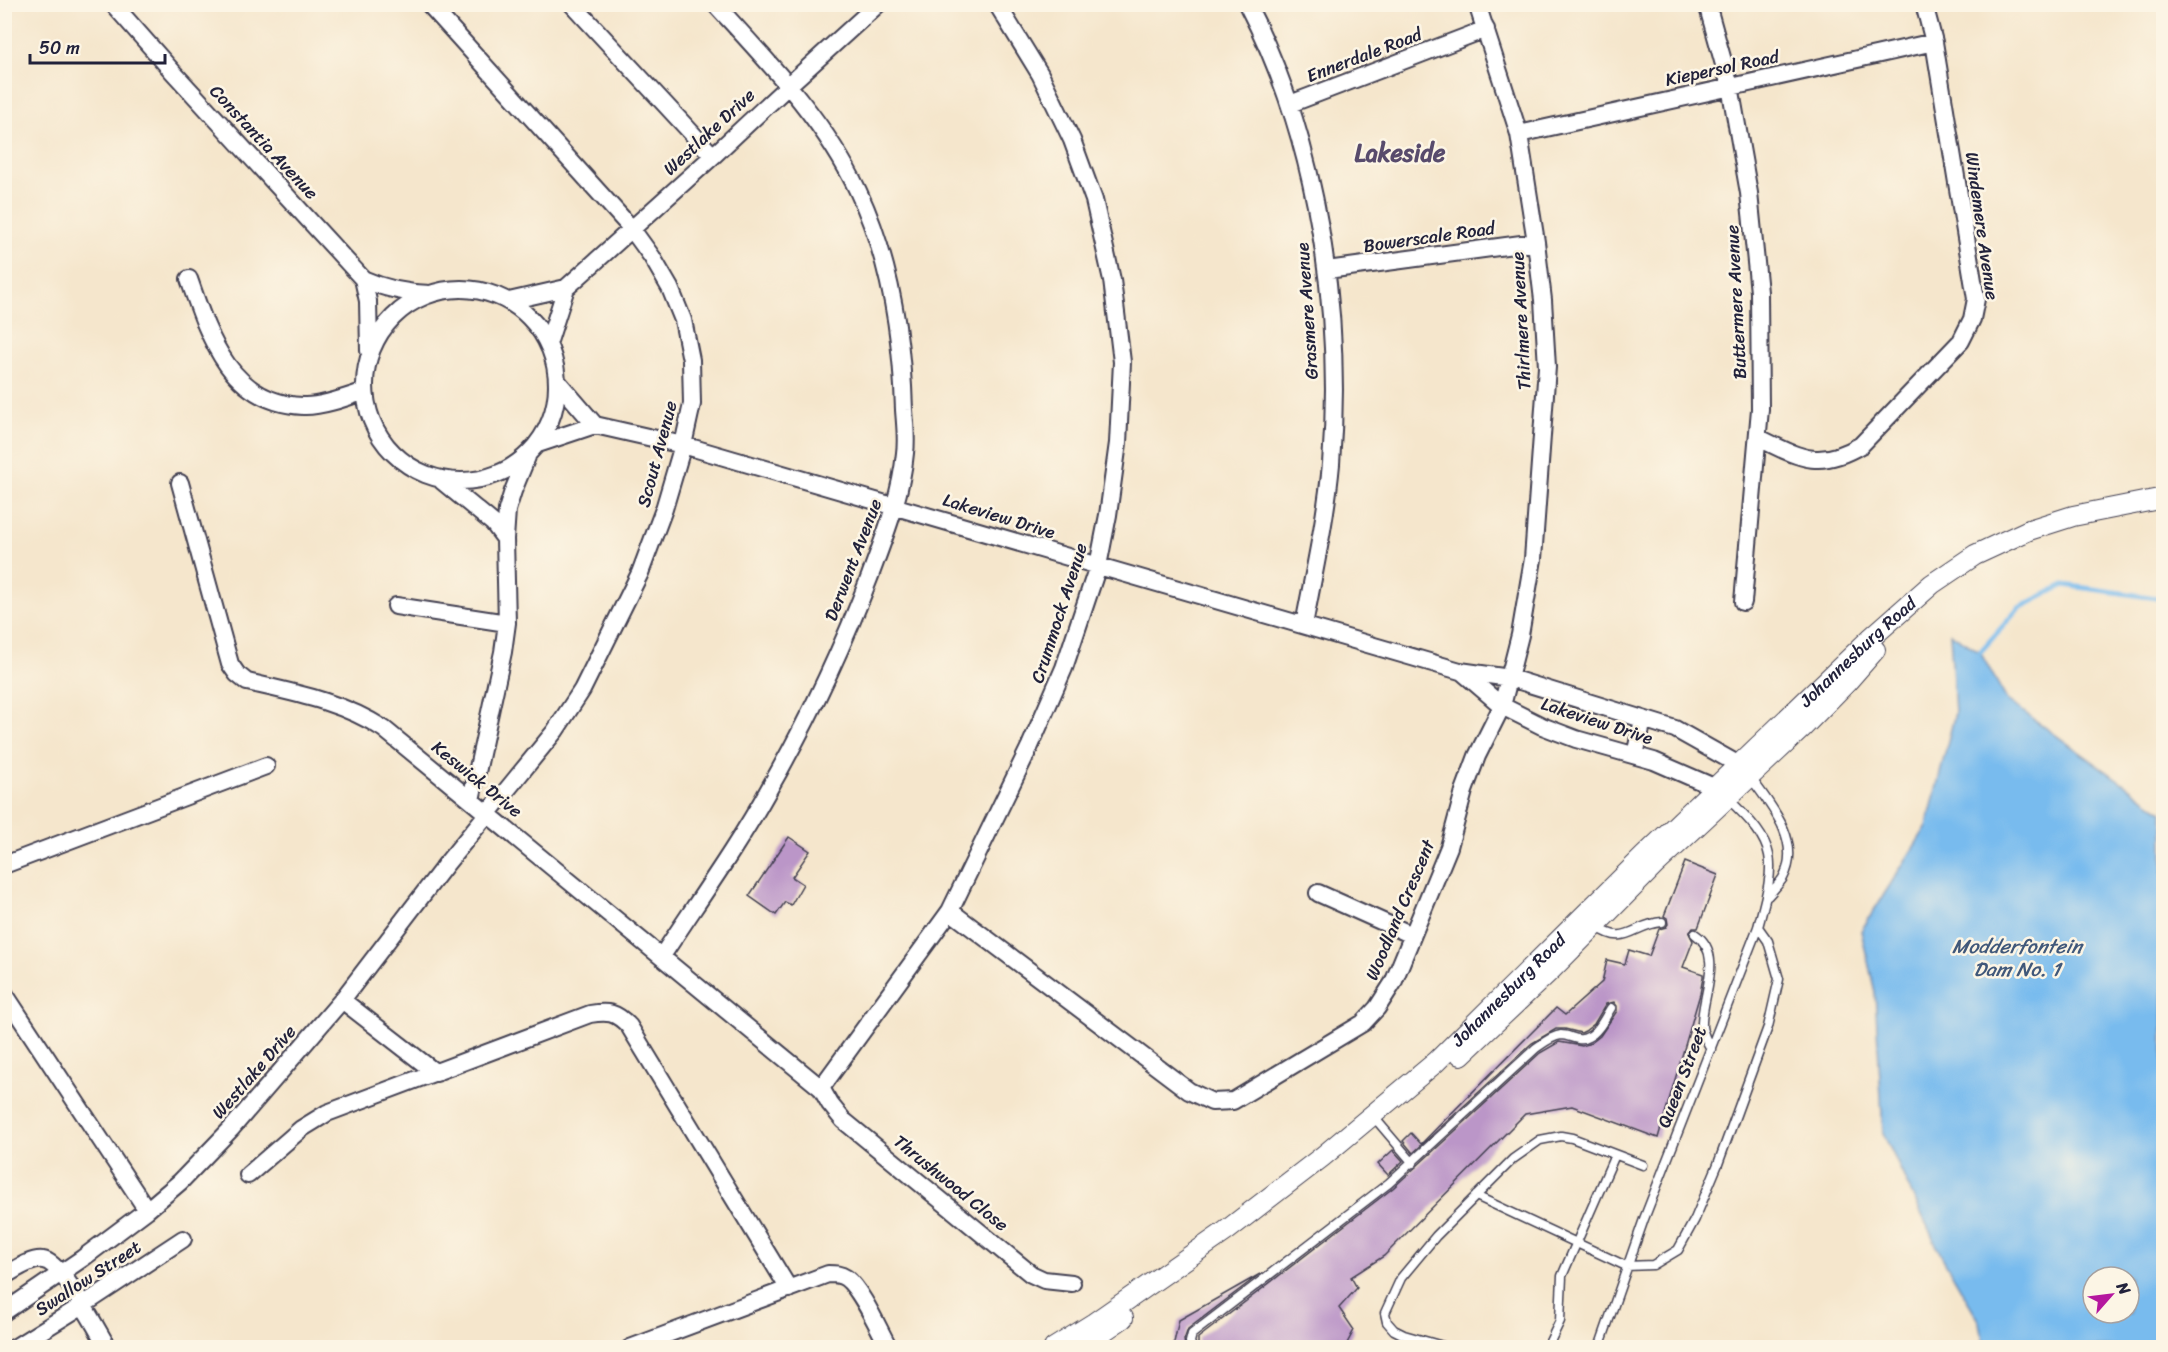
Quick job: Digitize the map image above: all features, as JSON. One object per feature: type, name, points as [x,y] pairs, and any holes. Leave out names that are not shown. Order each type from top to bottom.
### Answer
[{"type":"street","name":"Constantia Avenue","points":[[113,4],[172,72],[363,279],[390,289],[430,294]]},
{"type":"street","name":"Scout Avenue","points":[[429,4],[631,228],[670,288],[683,320],[691,360],[692,404],[683,445],[664,509],[640,573],[582,690],[555,731],[487,812]]},
{"type":"street","points":[[572,4],[713,156]]},
{"type":"street","name":"Derwent Avenue","points":[[662,956],[751,819],[803,727],[863,593],[896,506],[906,452],[904,387],[896,313],[882,258],[858,191],[828,139],[789,84],[715,4]]},
{"type":"street","name":"Westlake Drive","points":[[548,344],[566,288],[878,4]]},
{"type":"street","name":"Crummock Avenue","points":[[821,1088],[950,911],[1010,789],[1064,668],[1098,566],[1108,514],[1118,443],[1122,362],[1112,280],[1094,200],[1072,140],[1040,74],[997,4]]},
{"type":"street","name":"Grasmere Avenue","points":[[1248,4],[1290,104],[1313,190],[1327,270],[1333,375],[1331,464],[1316,565],[1304,625]]},
{"type":"street","name":"Thirlmere Avenue","points":[[1477,4],[1519,134],[1536,242],[1547,367],[1533,560],[1510,678]]},
{"type":"street","name":"Buttermere Avenue","points":[[1707,4],[1730,86],[1749,193],[1759,292],[1759,438],[1743,602]]},
{"type":"street","name":"Windemere Avenue","points":[[1759,438],[1802,457],[1824,461],[1844,456],[1862,445],[1961,341],[1972,319],[1976,299],[1934,42],[1924,4]]},
{"type":"street","name":"Ennerdale Road","points":[[1290,104],[1486,29]]},
{"type":"street","name":"Kiepersol Road","points":[[1519,134],[1934,42]]},
{"type":"street","name":"Bowerscale Road","points":[[1327,270],[1536,242]]},
{"type":"street","points":[[189,279],[208,334],[230,371],[265,399],[304,406],[341,399],[365,391]]},
{"type":"street","points":[[363,279],[368,301],[368,361],[365,391],[372,421],[388,447],[411,467],[439,479],[486,516],[505,539]]},
{"type":"street","points":[[508,301],[566,288]]},
{"type":"street","points":[[368,361],[381,332],[402,309],[430,294],[456,289],[483,291],[508,301],[531,319],[548,344],[555,362],[558,382],[553,415],[513,490],[507,510],[505,539],[507,623],[499,674],[471,800]]},
{"type":"street","points":[[439,479],[463,482],[486,478],[509,470],[533,450],[595,425],[558,382]]},
{"type":"street","name":"Lakeview Drive","points":[[595,425],[683,445],[1460,671],[1510,678],[1675,729],[1744,771]]},
{"type":"street","name":"Keswick Drive","points":[[180,483],[230,664],[237,674],[247,682],[346,708],[363,715],[384,729],[821,1088]]},
{"type":"street","name":"Johannesburg Road","points":[[1079,1347],[1101,1335],[1226,1231],[1377,1120],[1436,1062],[1590,921],[1654,866],[1744,771],[1847,682],[1881,643],[1905,609],[1948,573],[1975,555],[2001,542],[2073,516],[2163,498]]},
{"type":"street","points":[[396,606],[507,623]]},
{"type":"street","name":"Lakeview Drive","points":[[1460,671],[1502,706],[1542,726],[1576,739],[1654,761],[1721,793]]},
{"type":"street","name":"Woodland Crescent","points":[[950,911],[1189,1091],[1212,1102],[1233,1101],[1363,1023],[1377,1008],[1393,983],[1449,847],[1464,791],[1477,756],[1502,706],[1510,678]]},
{"type":"street","points":[[1635,755],[1643,720]]},
{"type":"street","points":[[4,865],[266,766]]},
{"type":"street","name":"Westlake Drive","points":[[4,1311],[62,1273],[147,1210],[180,1182],[231,1129],[342,1000],[487,812]]},
{"type":"street","points":[[1318,893],[1412,935]]},
{"type":"street","points":[[4,993],[147,1210]]},
{"type":"street","points":[[342,1000],[436,1073]]},
{"type":"street","points":[[248,1175],[301,1129],[327,1113],[590,1014],[606,1011],[619,1015],[629,1026],[789,1289]]},
{"type":"street","name":"Thrushwood Close","points":[[821,1088],[843,1120],[1031,1274],[1044,1280],[1072,1283]]},
{"type":"street","name":"Swallow Street","points":[[14,1347],[183,1239]]},
{"type":"street","points":[[4,1276],[21,1266],[41,1259],[50,1262],[62,1273],[108,1347]]},
{"type":"street","points":[[630,1347],[828,1274],[845,1277],[854,1286],[889,1347]]},
{"type":"street","name":"Johannesburg Road","points":[[1054,1347],[1101,1335]]},
{"type":"lane","name":"Queen Street","points":[[1744,771],[1770,804],[1784,828],[1790,852],[1784,877],[1766,898]]},
{"type":"lane","name":"Queen Street","points":[[1599,1347],[1626,1266],[1758,927],[1766,898],[1771,871],[1767,843],[1749,819],[1721,793]]},
{"type":"lane","points":[[1590,921],[1606,933],[1616,936],[1662,922]]},
{"type":"lane","points":[[1476,1196],[1626,1266],[1653,1265],[1678,1250],[1695,1219],[1718,1164],[1768,1027],[1779,980],[1768,942],[1758,927]]},
{"type":"lane","points":[[1695,934],[1705,944],[1710,959],[1710,978],[1702,1011],[1702,1029],[1711,1049]]},
{"type":"lane","points":[[1192,1347],[1190,1342],[1192,1334],[1413,1163],[1536,1048],[1549,1039],[1562,1035],[1579,1040],[1588,1038],[1596,1031],[1611,1008]]},
{"type":"lane","points":[[1377,1120],[1413,1163]]},
{"type":"lane","points":[[1450,1347],[1404,1335],[1394,1330],[1387,1322],[1385,1313],[1401,1278],[1436,1236],[1513,1159],[1539,1140],[1562,1136],[1643,1165]]},
{"type":"lane","points":[[1547,1347],[1560,1321],[1562,1276],[1568,1258],[1578,1244],[1615,1155]]},
{"type":"water","name":"Modderfontein Dam No. 1","points":[[1950,633],[1980,652],[2007,700],[2163,812],[2163,1347],[1984,1347],[1980,1322],[1942,1257],[1883,1133],[1875,992],[1861,931],[1927,826],[1955,713]]},
{"type":"building","points":[[789,837],[810,851],[792,877],[803,884],[791,905],[785,902],[776,915],[749,896]]},
{"type":"building","points":[[1685,862],[1718,875],[1698,928],[1693,928],[1689,933],[1693,941],[1683,967],[1703,974],[1703,977],[1658,1138],[1572,1106],[1525,1114],[1384,1256],[1351,1277],[1357,1288],[1339,1308],[1354,1330],[1345,1347],[1198,1347],[1198,1338],[1393,1188],[1540,1053],[1559,1042],[1582,1046],[1600,1036],[1617,1011],[1614,1002],[1606,1004],[1594,1024],[1581,1033],[1556,1029],[1532,1043],[1413,1153],[1403,1141],[1411,1133],[1421,1144],[1556,1008],[1565,1015],[1602,982],[1607,960],[1625,964],[1629,950],[1649,956],[1659,929],[1668,924],[1664,916]]},
{"type":"building","points":[[1393,1150],[1403,1161],[1388,1175],[1378,1164]]},
{"type":"building","points":[[1260,1274],[1188,1329],[1184,1340],[1185,1347],[1173,1347],[1179,1320]]},
{"type":"waterway","points":[[1980,652],[2019,608],[2064,585],[2164,599]]},
{"type":"district","name":"Lakeside","points":[[1400,153]]}]
